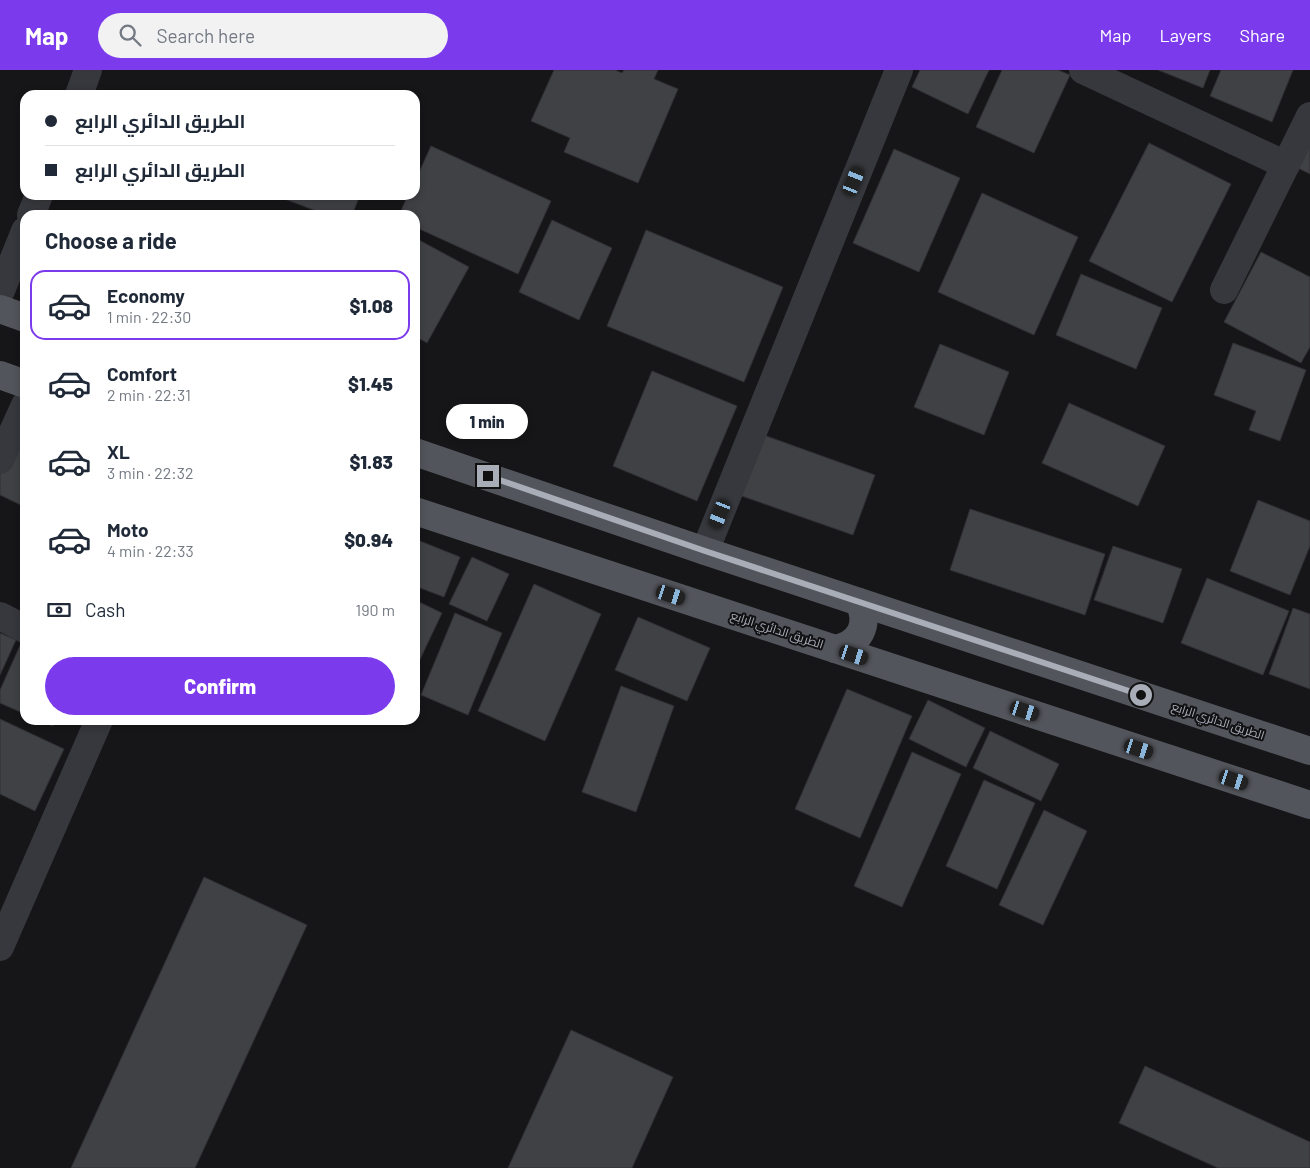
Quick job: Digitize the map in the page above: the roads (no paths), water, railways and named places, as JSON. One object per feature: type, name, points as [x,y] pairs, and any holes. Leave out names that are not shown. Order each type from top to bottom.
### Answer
[{"type":"main road","points":[[0,309],[20,316]]},
{"type":"main road","points":[[0,375],[20,382]]},
{"type":"main road","name":"الطريق الدائري الرابع","points":[[420,454],[705,551],[1310,751]]},
{"type":"main road","name":"الطريق الدائري الرابع","points":[[420,514],[1310,804]]},
{"type":"main road","points":[[835,649],[851,644],[858,638],[864,621],[863,611],[859,602]]},
{"type":"street","points":[[81,90],[88,70]]},
{"type":"street","points":[[705,551],[899,70]]},
{"type":"street","points":[[1083,70],[1286,165]]},
{"type":"street","points":[[1224,290],[1310,116]]},
{"type":"street","points":[[0,293],[20,243]]},
{"type":"street","points":[[0,460],[20,416]]},
{"type":"street","points":[[0,616],[20,626]]},
{"type":"street","points":[[0,947],[97,725]]}]
